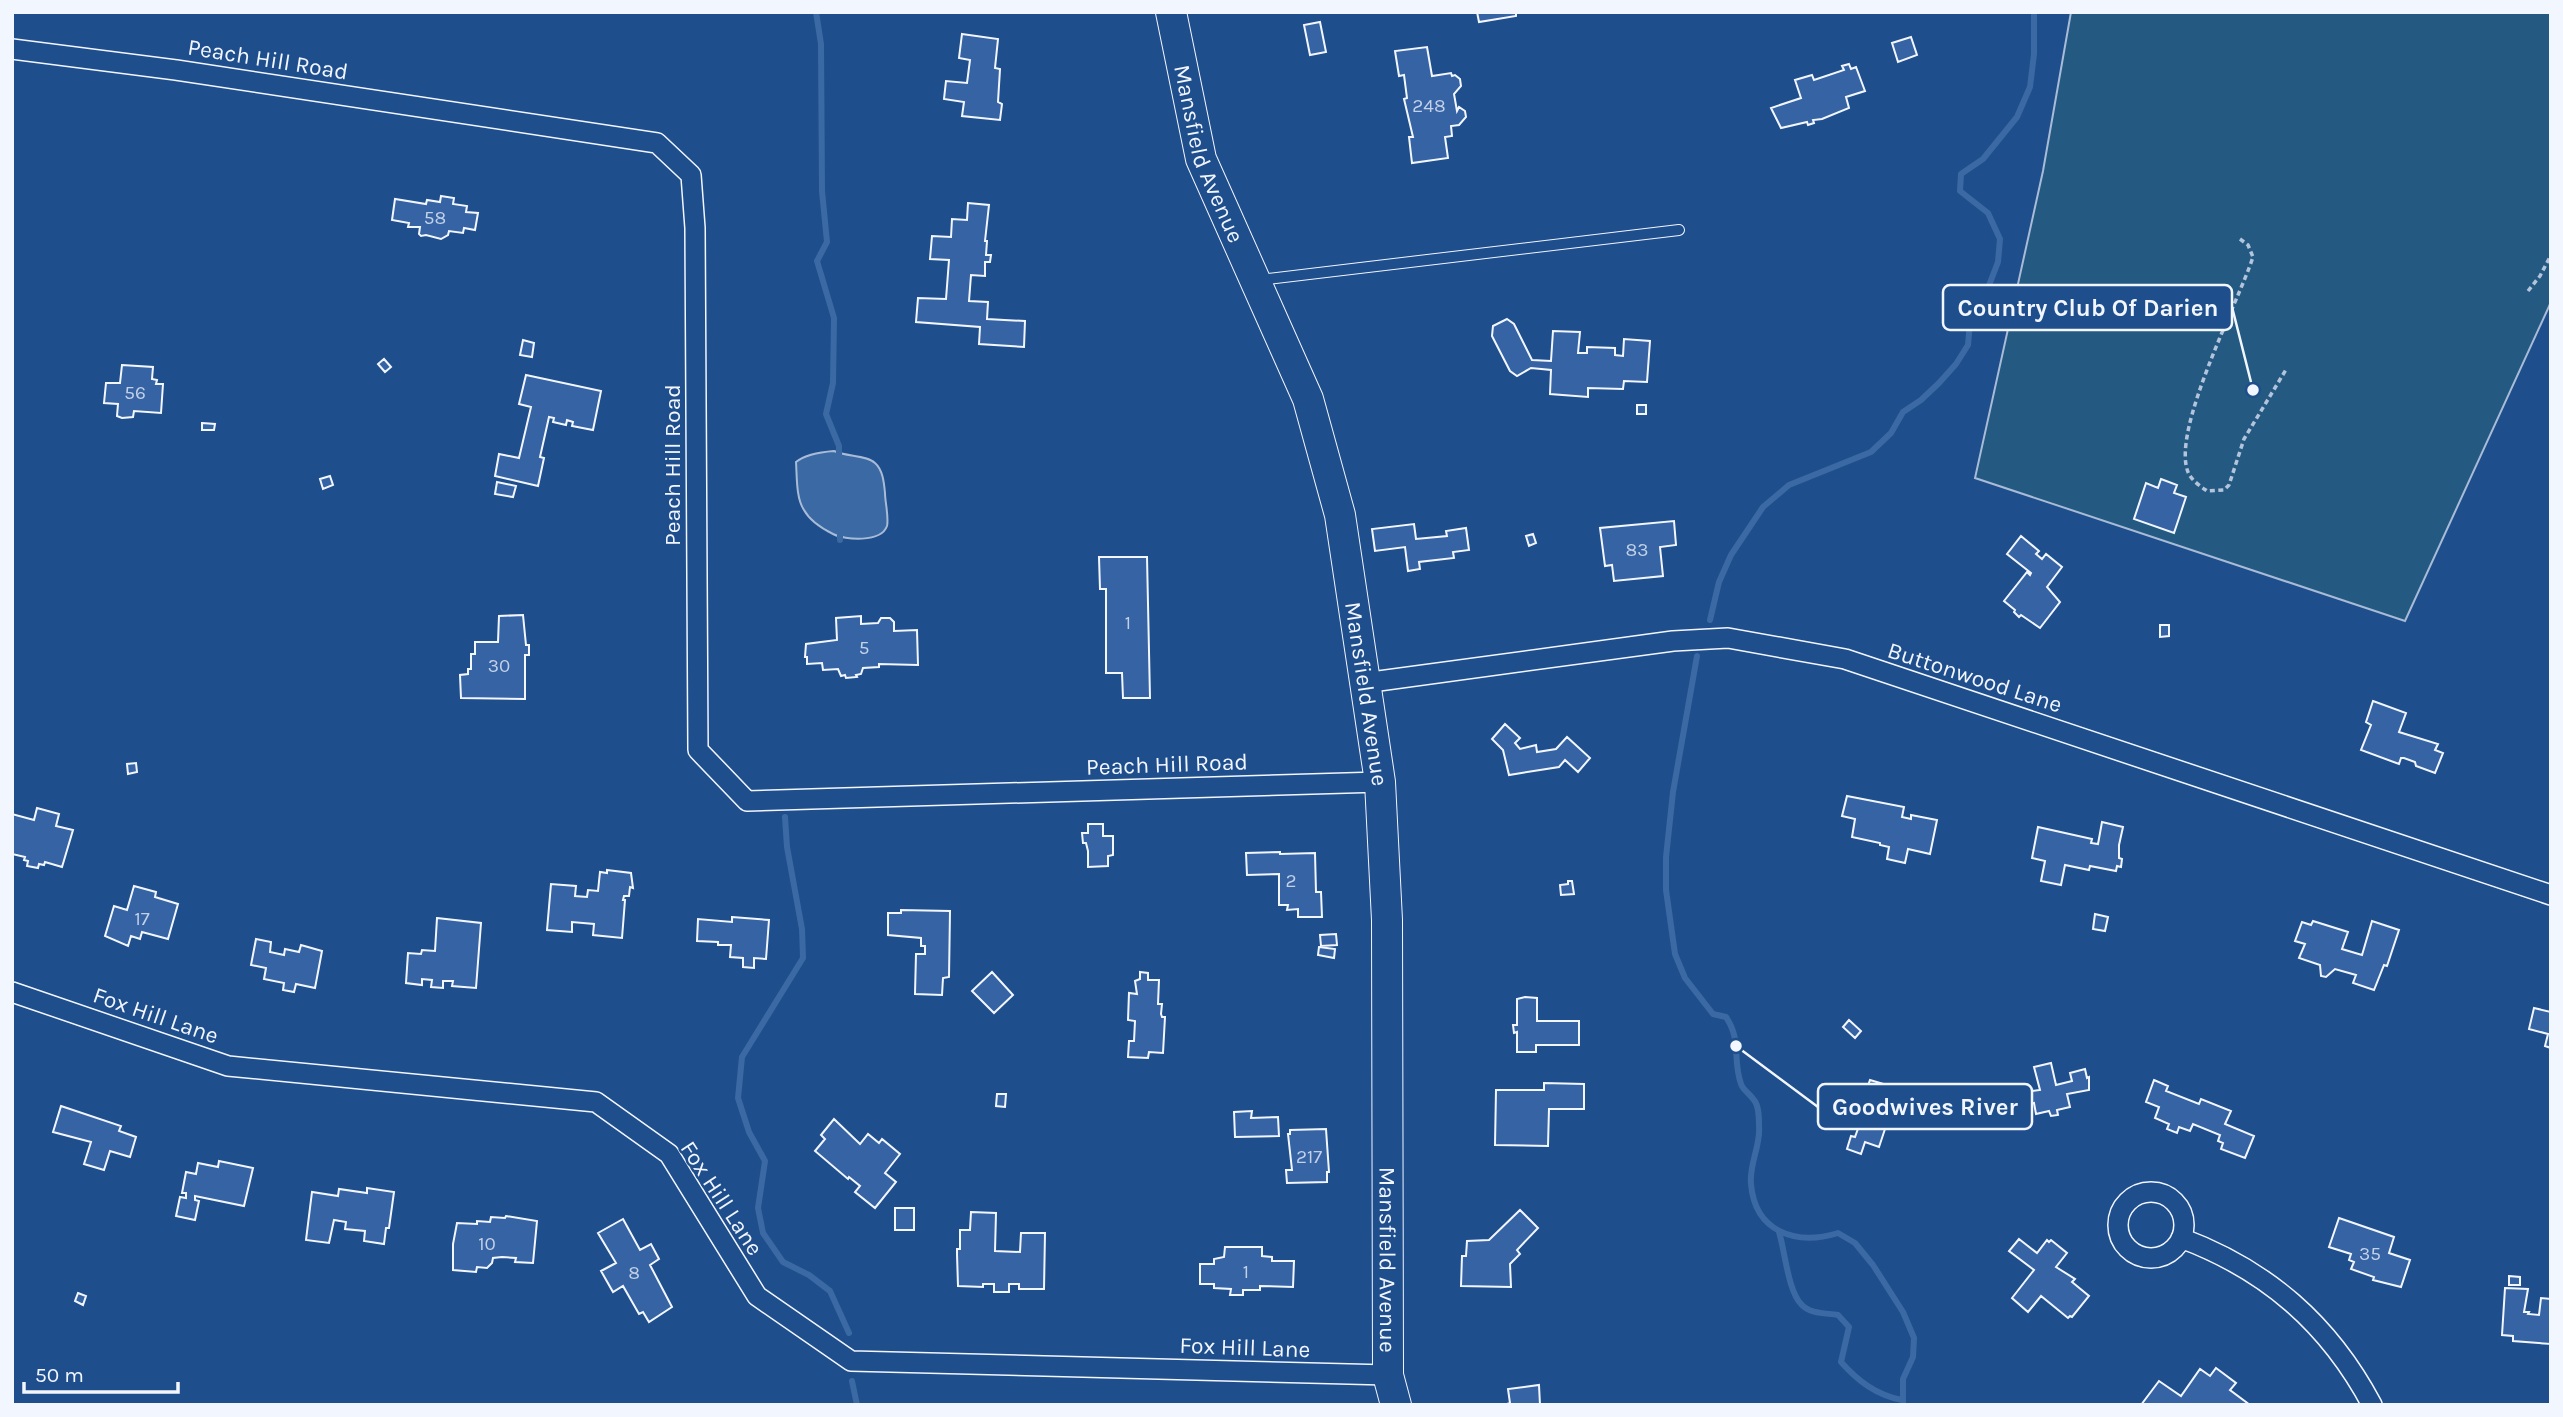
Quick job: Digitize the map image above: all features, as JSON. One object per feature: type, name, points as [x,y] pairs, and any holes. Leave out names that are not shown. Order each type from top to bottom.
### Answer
[{"type":"main road","name":"Mansfield Avenue","points":[[1171,12],[1201,159],[1308,399],[1340,515],[1380,782],[1387,920],[1388,1375],[1396,1405]]},
{"type":"street","name":"Peach Hill Road","points":[[12,49],[176,69],[657,143],[691,175],[695,241],[698,750],[747,801],[1380,782]]},
{"type":"street","name":"Buttonwood Lane","points":[[1364,683],[1673,641],[1728,638],[1741,640],[1845,659],[2551,895]]},
{"type":"street","name":"Fox Hill Lane","points":[[12,992],[228,1066],[596,1102],[669,1154],[757,1297],[851,1361],[1388,1375]]},
{"type":"street","points":[[2181,1238],[2216,1251],[2280,1291],[2333,1343],[2355,1373],[2372,1405]]},
{"type":"lane","points":[[1255,280],[1679,230]]},
{"type":"path","points":[[2240,239],[2248,245],[2253,257],[2207,370],[2186,441],[2187,471],[2194,481],[2207,491],[2224,490],[2230,485],[2244,439],[2287,368]]},
{"type":"path","points":[[2528,291],[2551,255]]},
{"type":"shaded area","points":[[2071,12],[2551,12],[2551,302],[2405,621],[1975,478],[2043,171]]},
{"type":"shaded area","points":[[834,451],[871,460],[880,469],[887,526],[878,535],[854,539],[833,534],[813,521],[801,505],[796,462],[809,455]]},
{"type":"building","points":[[1477,12],[1516,12],[1516,16],[1479,22]]},
{"type":"building","points":[[1320,22],[1326,52],[1310,55],[1304,25]]},
{"type":"building","points":[[962,34],[998,39],[995,68],[1000,69],[1000,120],[962,116],[964,102],[944,99],[946,81],[967,83],[970,60],[959,58]]},
{"type":"building","points":[[1911,37],[1917,55],[1898,62],[1892,43]]},
{"type":"building","points":[[1427,47],[1432,76],[1451,73],[1460,79],[1461,86],[1454,94],[1457,111],[1459,107],[1465,111],[1466,117],[1459,125],[1451,126],[1452,136],[1445,137],[1448,158],[1412,163],[1409,137],[1413,137],[1404,99],[1407,98],[1404,75],[1399,76],[1395,51]]},
{"type":"building","points":[[1849,64],[1851,69],[1856,67],[1865,91],[1846,97],[1849,108],[1813,120],[1814,123],[1808,125],[1807,122],[1781,128],[1771,108],[1801,98],[1795,80],[1812,75],[1814,80],[1844,70],[1842,66]]},
{"type":"building","points":[[441,196],[454,198],[453,204],[467,206],[466,212],[478,213],[475,230],[464,228],[463,233],[449,231],[448,235],[441,239],[421,236],[420,227],[408,227],[409,223],[392,220],[395,199],[426,204],[427,200],[440,202]]},
{"type":"building","points":[[968,203],[989,205],[985,241],[986,255],[991,255],[990,262],[985,262],[985,276],[971,275],[969,301],[988,302],[987,319],[1025,321],[1024,347],[979,344],[980,327],[916,322],[918,298],[946,299],[949,260],[930,259],[932,236],[951,237],[952,219],[967,220]]},
{"type":"building","points":[[1507,319],[1514,324],[1532,360],[1551,361],[1553,331],[1580,332],[1578,353],[1587,353],[1587,347],[1615,348],[1615,355],[1623,356],[1624,339],[1650,341],[1647,382],[1624,381],[1623,389],[1588,388],[1588,397],[1550,394],[1551,370],[1531,368],[1517,376],[1510,371],[1492,336],[1493,326]]},
{"type":"building","points":[[523,340],[534,343],[532,357],[520,355]]},
{"type":"building","points":[[384,359],[391,367],[385,372],[378,364]]},
{"type":"building","points":[[122,365],[153,367],[152,379],[157,380],[156,384],[163,384],[161,413],[134,411],[133,417],[122,418],[117,416],[118,404],[104,403],[106,383],[120,383]]},
{"type":"building","points":[[526,375],[601,391],[593,430],[572,426],[573,422],[567,420],[566,425],[553,422],[554,418],[549,417],[540,457],[544,458],[538,486],[495,476],[499,454],[519,458],[531,407],[519,404]]},
{"type":"building","points":[[1637,405],[1646,405],[1646,414],[1637,414]]},
{"type":"building","points":[[202,423],[215,424],[214,430],[202,430]]},
{"type":"building","points":[[330,476],[333,485],[323,489],[320,479]]},
{"type":"building","points":[[2161,479],[2177,485],[2174,493],[2186,497],[2174,533],[2134,519],[2146,483],[2158,488]]},
{"type":"building","points":[[497,482],[516,486],[513,497],[495,494]]},
{"type":"building","points":[[1674,521],[1676,545],[1660,547],[1663,576],[1614,581],[1612,565],[1605,566],[1600,528]]},
{"type":"building","points":[[1414,524],[1416,539],[1447,536],[1446,531],[1466,528],[1469,550],[1453,552],[1454,558],[1419,562],[1420,569],[1408,571],[1405,547],[1375,551],[1372,529]]},
{"type":"building","points":[[1533,534],[1536,543],[1529,546],[1526,536]]},
{"type":"building","points":[[2021,536],[2039,551],[2036,554],[2042,559],[2046,554],[2062,567],[2047,587],[2060,602],[2040,628],[2021,615],[2019,617],[2004,601],[2027,572],[2030,575],[2031,573],[2007,554]]},
{"type":"building","points":[[1099,557],[1147,557],[1150,698],[1123,698],[1122,673],[1106,673],[1106,589],[1100,589]]},
{"type":"building","points":[[523,615],[526,645],[529,645],[529,655],[525,655],[525,699],[461,698],[460,675],[468,674],[468,669],[471,669],[471,654],[475,654],[475,642],[498,642],[499,616]]},
{"type":"building","points":[[861,616],[861,624],[878,623],[881,618],[890,618],[894,622],[894,631],[917,630],[918,665],[879,664],[879,667],[863,668],[857,677],[846,678],[845,675],[841,676],[838,669],[823,670],[822,663],[807,664],[806,644],[837,640],[836,618]]},
{"type":"building","points":[[2160,625],[2169,625],[2169,636],[2160,637]]},
{"type":"building","points":[[2373,701],[2406,713],[2399,732],[2438,744],[2435,750],[2443,753],[2435,773],[2404,758],[2401,758],[2399,764],[2361,750],[2371,725],[2366,722]]},
{"type":"building","points":[[1505,724],[1520,738],[1515,743],[1520,749],[1536,745],[1537,752],[1556,749],[1567,737],[1590,758],[1578,772],[1565,760],[1559,767],[1509,775],[1503,750],[1492,739]]},
{"type":"building","points":[[136,763],[137,772],[128,774],[127,764]]},
{"type":"building","points":[[1847,796],[1904,807],[1902,817],[1911,819],[1911,815],[1937,820],[1930,854],[1908,849],[1905,863],[1887,859],[1889,847],[1852,837],[1855,819],[1842,816]]},
{"type":"building","points":[[37,808],[59,814],[56,826],[73,830],[62,867],[45,862],[44,865],[39,864],[38,868],[27,866],[25,857],[12,854],[12,814],[34,820]]},
{"type":"building","points":[[2102,822],[2123,827],[2119,845],[2121,867],[2117,866],[2116,871],[2090,866],[2089,870],[2065,865],[2061,885],[2041,881],[2045,861],[2032,858],[2038,827],[2092,839],[2091,843],[2098,844]]},
{"type":"building","points":[[1088,824],[1103,824],[1103,836],[1113,836],[1113,855],[1108,856],[1108,866],[1088,867],[1088,851],[1086,843],[1083,843],[1082,833],[1088,833]]},
{"type":"building","points":[[1246,853],[1315,853],[1316,892],[1321,892],[1322,917],[1298,917],[1298,909],[1287,910],[1288,905],[1279,905],[1279,874],[1247,875]]},
{"type":"building","points":[[607,870],[631,873],[633,888],[630,887],[629,896],[624,896],[623,900],[622,938],[593,935],[594,924],[572,922],[572,932],[547,930],[551,884],[576,886],[575,896],[587,897],[588,890],[598,891],[600,872],[607,873]]},
{"type":"building","points":[[1568,881],[1572,881],[1574,894],[1561,895],[1560,885],[1568,884]]},
{"type":"building","points":[[134,886],[156,892],[155,897],[178,904],[168,939],[142,932],[140,939],[131,936],[128,946],[105,936],[114,906],[127,910]]},
{"type":"building","points":[[901,910],[950,911],[949,977],[943,978],[942,995],[915,994],[916,954],[925,954],[925,946],[921,946],[921,938],[888,935],[888,913],[901,913]]},
{"type":"building","points":[[2095,914],[2108,917],[2105,931],[2093,929]]},
{"type":"building","points":[[732,917],[769,920],[766,959],[754,958],[754,968],[743,967],[743,958],[730,957],[731,945],[697,941],[698,919],[732,922]]},
{"type":"building","points":[[437,918],[481,923],[476,988],[452,986],[453,981],[443,981],[443,988],[431,987],[432,980],[422,979],[422,985],[406,983],[408,953],[435,951]]},
{"type":"building","points":[[2313,921],[2348,932],[2342,949],[2362,955],[2372,921],[2399,930],[2387,966],[2384,965],[2374,990],[2353,983],[2356,975],[2335,969],[2326,977],[2321,976],[2320,965],[2299,958],[2305,944],[2295,941],[2302,922],[2311,925]]},
{"type":"building","points":[[1336,934],[1337,945],[1321,946],[1320,935]]},
{"type":"building","points":[[256,939],[271,942],[270,952],[284,955],[285,949],[299,952],[301,945],[322,951],[315,988],[296,984],[294,992],[283,990],[284,983],[264,979],[266,968],[251,965]]},
{"type":"building","points":[[1319,947],[1335,949],[1334,958],[1318,955]]},
{"type":"building","points":[[992,972],[1013,995],[994,1013],[972,991]]},
{"type":"building","points":[[1140,972],[1148,973],[1148,980],[1159,980],[1158,1004],[1162,1004],[1161,1014],[1165,1017],[1163,1053],[1149,1052],[1148,1058],[1128,1057],[1129,1041],[1134,1041],[1135,1021],[1128,1020],[1129,993],[1137,994],[1135,981],[1140,979]]},
{"type":"building","points":[[1537,998],[1537,1021],[1579,1021],[1579,1045],[1536,1045],[1536,1052],[1517,1052],[1517,1032],[1514,1033],[1513,1025],[1517,1025],[1517,999]]},
{"type":"building","points":[[2534,1008],[2551,1012],[2551,1048],[2545,1046],[2548,1034],[2529,1029]]},
{"type":"building","points":[[1849,1020],[1861,1031],[1855,1038],[1843,1027]]},
{"type":"building","points":[[2051,1063],[2056,1085],[2072,1081],[2070,1073],[2085,1069],[2087,1078],[2089,1077],[2089,1090],[2067,1094],[2070,1107],[2057,1110],[2058,1115],[2051,1116],[2049,1111],[2036,1114],[2034,1103],[2018,1106],[2015,1093],[2040,1090],[2034,1067]]},
{"type":"building","points":[[1870,1080],[1890,1086],[1881,1111],[1890,1114],[1879,1147],[1865,1142],[1861,1154],[1847,1149],[1851,1136],[1855,1137],[1866,1106],[1861,1105]]},
{"type":"building","points":[[2154,1080],[2168,1086],[2166,1091],[2199,1104],[2201,1099],[2231,1111],[2225,1124],[2254,1136],[2245,1158],[2221,1149],[2223,1143],[2218,1141],[2220,1135],[2193,1124],[2190,1131],[2179,1127],[2177,1133],[2167,1129],[2169,1124],[2155,1118],[2159,1107],[2146,1102]]},
{"type":"building","points":[[1544,1083],[1584,1084],[1584,1109],[1549,1109],[1548,1146],[1495,1145],[1496,1090],[1544,1090]]},
{"type":"building","points":[[997,1094],[1006,1094],[1005,1107],[996,1106]]},
{"type":"building","points":[[61,1106],[121,1126],[119,1131],[136,1137],[130,1157],[110,1151],[104,1170],[84,1164],[91,1142],[53,1132]]},
{"type":"building","points":[[1252,1111],[1251,1118],[1278,1117],[1279,1136],[1235,1137],[1234,1112]]},
{"type":"building","points":[[834,1119],[860,1144],[868,1134],[879,1143],[882,1139],[900,1154],[885,1173],[896,1182],[875,1208],[855,1192],[860,1186],[815,1151],[825,1139],[821,1135]]},
{"type":"building","points":[[1326,1129],[1329,1172],[1327,1182],[1287,1183],[1286,1170],[1292,1170],[1288,1134],[1290,1130]]},
{"type":"building","points":[[219,1161],[253,1168],[244,1206],[195,1196],[195,1200],[199,1201],[195,1220],[176,1216],[180,1197],[186,1198],[186,1193],[182,1193],[186,1172],[196,1174],[198,1163],[218,1167]]},
{"type":"building","points":[[367,1188],[394,1192],[384,1244],[364,1241],[365,1231],[345,1229],[346,1222],[334,1220],[329,1243],[306,1240],[312,1192],[338,1196],[339,1189],[367,1193]]},
{"type":"building","points":[[895,1208],[914,1208],[914,1230],[895,1230]]},
{"type":"building","points":[[1520,1210],[1538,1228],[1517,1250],[1520,1254],[1510,1264],[1511,1287],[1461,1286],[1462,1256],[1466,1256],[1467,1241],[1489,1240]]},
{"type":"building","points":[[971,1212],[996,1213],[995,1251],[1020,1252],[1021,1233],[1045,1233],[1044,1289],[1019,1289],[1019,1284],[1009,1284],[1009,1292],[994,1292],[994,1284],[983,1284],[983,1287],[958,1286],[957,1249],[960,1249],[960,1230],[970,1230]]},
{"type":"building","points":[[506,1216],[537,1221],[533,1263],[515,1262],[516,1258],[502,1257],[493,1258],[487,1268],[477,1267],[476,1272],[453,1270],[453,1244],[457,1223],[477,1224],[477,1221],[490,1222],[491,1217]]},
{"type":"building","points":[[2339,1218],[2394,1237],[2389,1253],[2410,1260],[2401,1287],[2373,1280],[2374,1277],[2351,1269],[2354,1262],[2349,1260],[2351,1254],[2329,1247]]},
{"type":"building","points":[[623,1219],[640,1250],[651,1244],[659,1259],[650,1265],[672,1307],[649,1322],[643,1312],[639,1314],[623,1286],[613,1292],[601,1271],[616,1263],[598,1233]]},
{"type":"building","points":[[2019,1239],[2037,1253],[2047,1240],[2051,1240],[2067,1253],[2056,1267],[2075,1279],[2072,1282],[2089,1296],[2072,1317],[2068,1318],[2041,1296],[2028,1312],[2012,1298],[2034,1270],[2009,1251]]},
{"type":"building","points":[[1225,1247],[1262,1247],[1262,1256],[1272,1257],[1272,1261],[1294,1261],[1293,1287],[1260,1286],[1260,1290],[1243,1290],[1243,1295],[1230,1295],[1231,1289],[1214,1288],[1214,1284],[1200,1284],[1200,1264],[1214,1264],[1214,1259],[1224,1257]]},
{"type":"building","points":[[2509,1276],[2520,1277],[2520,1285],[2509,1285]]},
{"type":"building","points":[[2505,1288],[2528,1289],[2524,1312],[2529,1312],[2528,1314],[2539,1315],[2541,1298],[2551,1299],[2551,1344],[2513,1341],[2513,1336],[2502,1335]]},
{"type":"building","points":[[78,1293],[86,1296],[83,1305],[75,1301]]},
{"type":"building","points":[[2216,1368],[2236,1383],[2230,1390],[2250,1405],[2141,1405],[2159,1381],[2181,1396],[2200,1369],[2210,1376]]},
{"type":"building","points":[[1539,1385],[1540,1405],[1504,1405],[1510,1403],[1508,1389]]},
{"type":"waterway","points":[[816,12],[821,44],[822,191],[827,242],[817,261],[834,318],[833,383],[826,414],[839,446],[839,460]]},
{"type":"waterway","points":[[1710,620],[1719,582],[1731,555],[1763,507],[1789,485],[1871,452],[1891,433],[1903,412],[1939,383],[1968,345],[1970,322],[1981,306],[1998,262],[2000,239],[1988,213],[1960,191],[1961,174],[1983,159],[2017,117],[2030,87],[2034,54],[2034,12]]},
{"type":"waterway","points":[[840,527],[840,540]]},
{"type":"waterway","points":[[1697,656],[1673,792],[1666,857],[1666,890],[1675,954],[1685,978],[1713,1014],[1726,1017],[1734,1034],[1738,1075],[1743,1088],[1756,1103],[1758,1112],[1759,1133],[1751,1184],[1760,1214],[1769,1224],[1793,1236],[1807,1238],[1838,1233],[1855,1243],[1873,1265],[1903,1312],[1914,1338],[1913,1357],[1903,1379],[1903,1405]]},
{"type":"waterway","points":[[785,817],[787,847],[802,929],[803,958],[742,1057],[738,1098],[749,1132],[765,1161],[758,1208],[763,1233],[783,1262],[809,1275],[830,1291],[849,1333]]},
{"type":"waterway","points":[[1779,1232],[1797,1299],[1809,1310],[1838,1315],[1849,1327],[1841,1362],[1868,1386],[1884,1395],[1902,1400]]},
{"type":"waterway","points":[[852,1381],[857,1405]]},
{"type":"place","name":"Country Club Of Darien","points":[[2253,390]]},
{"type":"place","name":"Goodwives River","points":[[1736,1046]]}]
